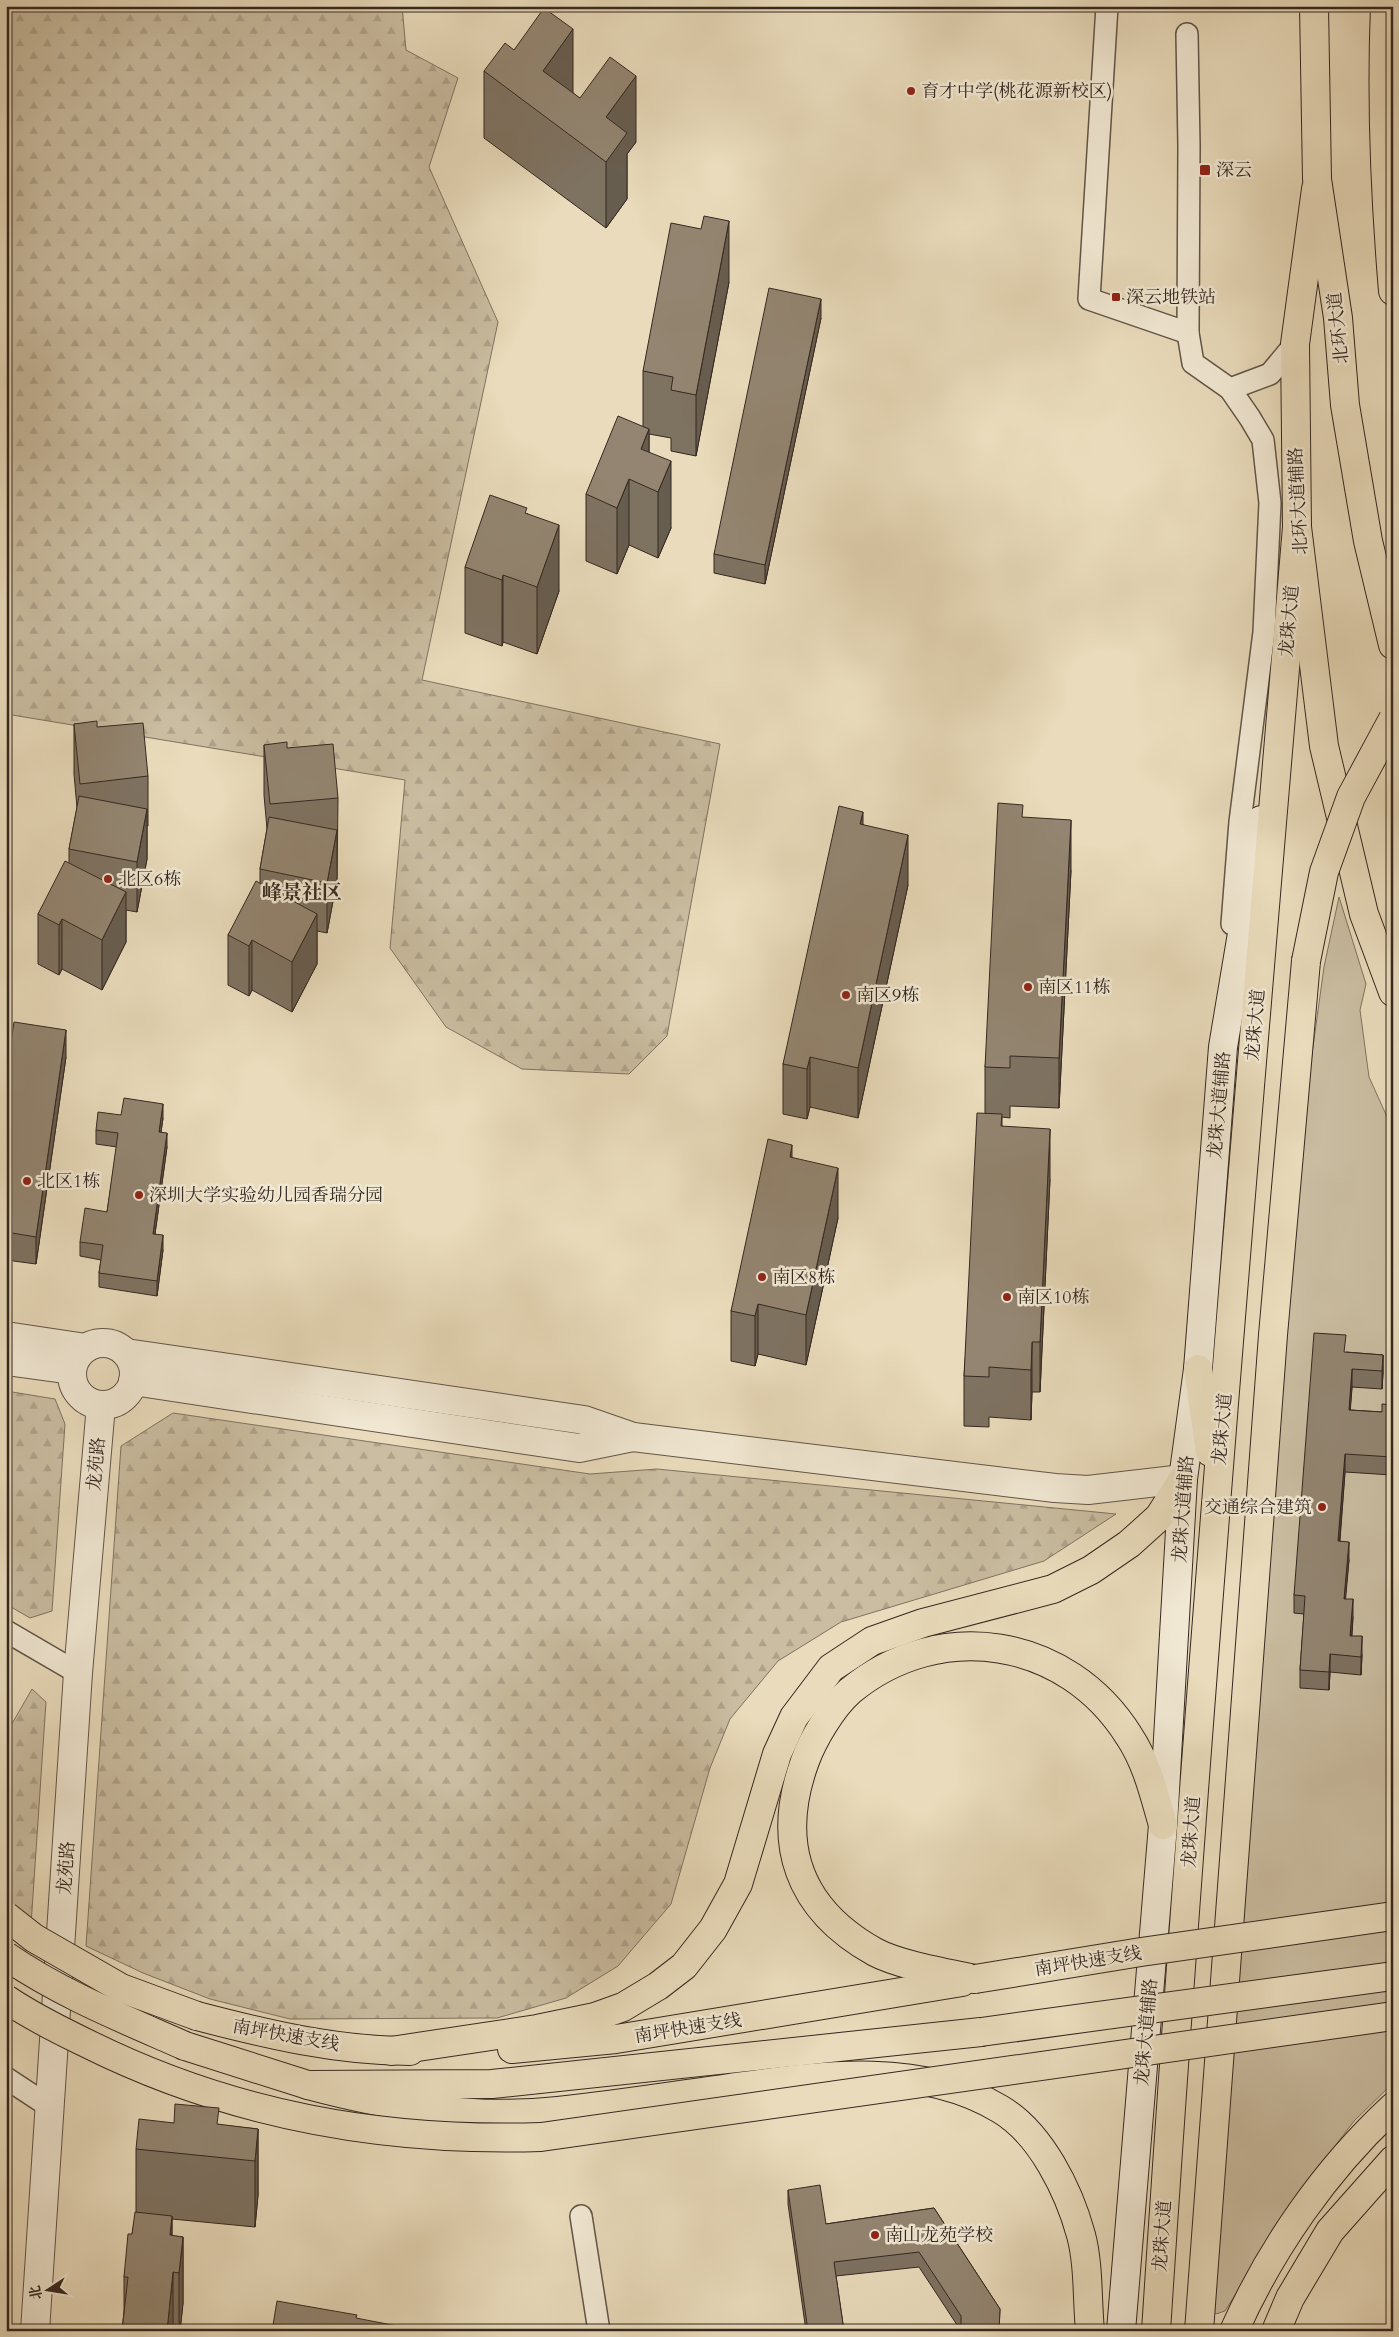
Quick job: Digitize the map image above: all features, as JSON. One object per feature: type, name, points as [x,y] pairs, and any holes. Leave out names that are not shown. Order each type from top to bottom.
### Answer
[{"type":"main road","name":"北环大道","points":[[1314,6],[1317,180],[1338,318],[1345,405],[1368,541],[1393,645]]},
{"type":"main road","points":[[1385,6],[1382,66],[1384,182],[1393,292]]},
{"type":"main road","name":"北环大道辅路","points":[[1317,180],[1295,344],[1297,527],[1324,746],[1364,914],[1393,992]]},
{"type":"main road","name":"龙珠大道","points":[[1156,2331],[1176,2025],[1297,527]]},
{"type":"main road","points":[[1199,2331],[1274,1326],[1306,961],[1324,872],[1351,797],[1393,719]]},
{"type":"main road","points":[[1198,1369],[1217,1501]]},
{"type":"main road","points":[[391,2051],[537,2030],[594,2017],[623,2007],[658,1986],[684,1966],[713,1929],[738,1884],[777,1754],[794,1717],[830,1668],[872,1642],[923,1623],[1053,1589],[1092,1570],[1129,1544],[1159,1517],[1183,1479]]},
{"type":"main road","points":[[976,1979],[923,1968],[877,1953],[846,1933],[824,1914],[803,1882],[794,1851],[792,1812],[799,1778],[808,1751],[819,1731],[848,1693],[874,1673],[910,1656],[943,1647],[984,1646],[1018,1653],[1047,1662],[1074,1677],[1095,1696],[1129,1735],[1149,1774],[1163,1825]]},
{"type":"main road","name":"南坪快速支线","points":[[6,1916],[34,1938],[121,1988],[197,2016],[283,2038],[391,2051],[467,2052],[616,2039],[1141,1952],[1393,1916]]},
{"type":"main road","name":"南坪快速支线","points":[[6,1956],[36,1977],[79,1999],[185,2046],[308,2085],[492,2084],[981,2032],[1393,1976]]},
{"type":"main road","points":[[6,1999],[117,2058],[243,2105],[385,2132],[484,2139],[542,2137],[1393,2016]]},
{"type":"main road","points":[[308,2085],[362,2099],[443,2112],[499,2115],[558,2111],[831,2076],[867,2074],[918,2080],[964,2091],[1002,2110],[1037,2142],[1063,2188],[1081,2237],[1090,2331]]},
{"type":"main road","points":[[1234,2331],[1266,2269],[1303,2211],[1337,2163],[1384,2115]]},
{"type":"main road","points":[[1276,2331],[1290,2298],[1330,2231],[1393,2160]]},
{"type":"street","points":[[1107,6],[1089,299],[1188,333]]},
{"type":"street","points":[[1186,34],[1188,333],[1193,363],[1230,389],[1263,440],[1270,503],[1264,632],[1240,822],[1223,1047]]},
{"type":"street","points":[[1230,389],[1270,374],[1295,344]]},
{"type":"street","name":"龙珠大道辅路","points":[[1121,2331],[1163,1825],[1183,1479],[1198,1369],[1223,1047],[1283,691]]},
{"type":"street","points":[[6,1336],[79,1359]]},
{"type":"street","points":[[96,1343],[107,1343],[117,1346],[126,1353],[134,1372],[129,1391],[121,1399],[112,1404],[101,1405],[91,1403],[76,1390],[72,1380],[79,1359],[96,1343]]},
{"type":"street","points":[[126,1353],[584,1420],[633,1437],[1055,1488],[1088,1490],[1183,1479]]},
{"type":"street","points":[[6,1360],[79,1359]]},
{"type":"street","points":[[133,1381],[580,1448],[633,1437]]},
{"type":"street","name":"龙苑路","points":[[35,2331],[78,1673],[101,1405]]},
{"type":"street","points":[[6,1631],[78,1673]]},
{"type":"street","points":[[6,2078],[50,2107]]},
{"type":"street","points":[[581,2216],[599,2331]]},
{"type":"green space","points":[[6,6],[402,6],[406,50],[458,78],[429,167],[498,322],[422,680],[720,744],[667,1036],[629,1074],[522,1069],[446,1027],[390,948],[405,780],[6,714]]},
{"type":"green space","points":[[1339,897],[1366,984],[1360,1010],[1369,1077],[1393,1130],[1393,2083],[1354,2121],[1297,2196],[1225,2311],[1216,2314],[1208,2308],[1305,1105],[1324,967]]},
{"type":"green space","points":[[6,1391],[55,1399],[65,1424],[52,1611],[30,1618],[6,1604]]},
{"type":"green space","points":[[173,1413],[590,1474],[657,1469],[1116,1514],[1044,1561],[841,1622],[778,1661],[730,1719],[710,1768],[671,1904],[618,1966],[566,1998],[497,2018],[290,2019],[210,1999],[143,1973],[86,1946],[121,1446]]},
{"type":"green space","points":[[32,1689],[46,1702],[31,1925],[6,1904],[6,1734]]},
{"type":"building","points":[[544,8],[573,29],[543,71],[580,98],[610,57],[636,76],[606,117],[627,133],[606,162],[484,71],[505,43],[514,50]]},
{"type":"building","points":[[704,216],[729,221],[696,395],[671,390],[673,377],[643,371],[671,223],[701,229]]},
{"type":"building","points":[[769,288],[821,299],[765,565],[714,554]]},
{"type":"building","points":[[618,416],[649,429],[641,449],[671,461],[658,492],[629,479],[617,508],[586,494]]},
{"type":"building","points":[[490,495],[527,508],[525,513],[559,525],[537,587],[503,575],[502,580],[465,567]]},
{"type":"building","points":[[97,721],[97,727],[143,723],[148,776],[80,784],[74,724]]},
{"type":"building","points":[[287,742],[287,748],[333,744],[338,798],[270,804],[264,745]]},
{"type":"building","points":[[79,796],[147,809],[137,862],[69,849]]},
{"type":"building","points":[[998,803],[1023,805],[1022,817],[1071,820],[1059,1058],[1010,1056],[1010,1068],[985,1067]]},
{"type":"building","points":[[839,806],[863,812],[860,824],[908,835],[858,1068],[810,1057],[807,1069],[783,1064]]},
{"type":"building","points":[[269,817],[337,830],[327,883],[260,869]]},
{"type":"building","points":[[65,861],[126,892],[102,940],[62,919],[59,925],[38,914]]},
{"type":"building","points":[[256,881],[317,914],[292,962],[252,940],[249,946],[228,935]]},
{"type":"building","name":"北区1栋","points":[[14,1022],[66,1030],[36,1237],[6,1232],[6,1075]]},
{"type":"building","points":[[124,1098],[163,1104],[159,1132],[167,1133],[153,1234],[163,1235],[157,1281],[99,1273],[103,1245],[80,1242],[85,1208],[107,1212],[118,1133],[96,1130],[98,1112],[121,1115]]},
{"type":"building","name":"南区10栋","points":[[977,1113],[1002,1114],[1001,1126],[1050,1129],[1040,1342],[1032,1342],[1031,1370],[989,1367],[989,1377],[964,1376]]},
{"type":"building","points":[[768,1139],[792,1145],[790,1157],[838,1168],[806,1315],[758,1304],[755,1316],[731,1311]]},
{"type":"building","name":"交通综合建筑","points":[[1314,1333],[1346,1335],[1344,1352],[1383,1355],[1382,1371],[1352,1369],[1349,1410],[1382,1412],[1382,1404],[1393,1405],[1392,1457],[1345,1454],[1338,1541],[1349,1542],[1344,1599],[1353,1599],[1350,1636],[1362,1636],[1361,1657],[1330,1654],[1329,1672],[1300,1670],[1305,1596],[1294,1595]]},
{"type":"building","points":[[175,2104],[219,2108],[217,2124],[258,2129],[255,2161],[136,2149],[139,2119],[174,2123]]},
{"type":"building","points":[[820,2185],[826,2224],[934,2208],[1000,2309],[999,2331],[961,2331],[961,2316],[919,2252],[834,2262],[844,2331],[808,2331],[788,2190]]},
{"type":"building","points":[[135,2212],[172,2216],[170,2235],[183,2237],[179,2273],[173,2272],[167,2331],[122,2331],[128,2277],[124,2277],[128,2234],[132,2234]]},
{"type":"building","points":[[277,2301],[357,2315],[356,2318],[423,2331],[272,2331]]},
{"type":"place","name":"育才中学(桃花源新校区)","points":[[911,91]]},
{"type":"place","name":"深云","points":[[1205,170]]},
{"type":"place","name":"深云地铁站","points":[[1116,297]]},
{"type":"place","name":"北区6栋","points":[[108,879]]},
{"type":"place","name":"南区11栋","points":[[1028,987]]},
{"type":"place","name":"南区9栋","points":[[846,995]]},
{"type":"place","name":"北区1栋","points":[[27,1181]]},
{"type":"place","name":"深圳大学实验幼儿园香瑞分园","points":[[139,1195]]},
{"type":"place","name":"南区8栋","points":[[762,1277]]},
{"type":"place","name":"南区10栋","points":[[1007,1297]]},
{"type":"place","name":"交通综合建筑","points":[[1322,1507]]},
{"type":"place","name":"南山龙苑学校","points":[[875,2235]]},
{"type":"district","name":"峰景社区","points":[[302,892]]}]
